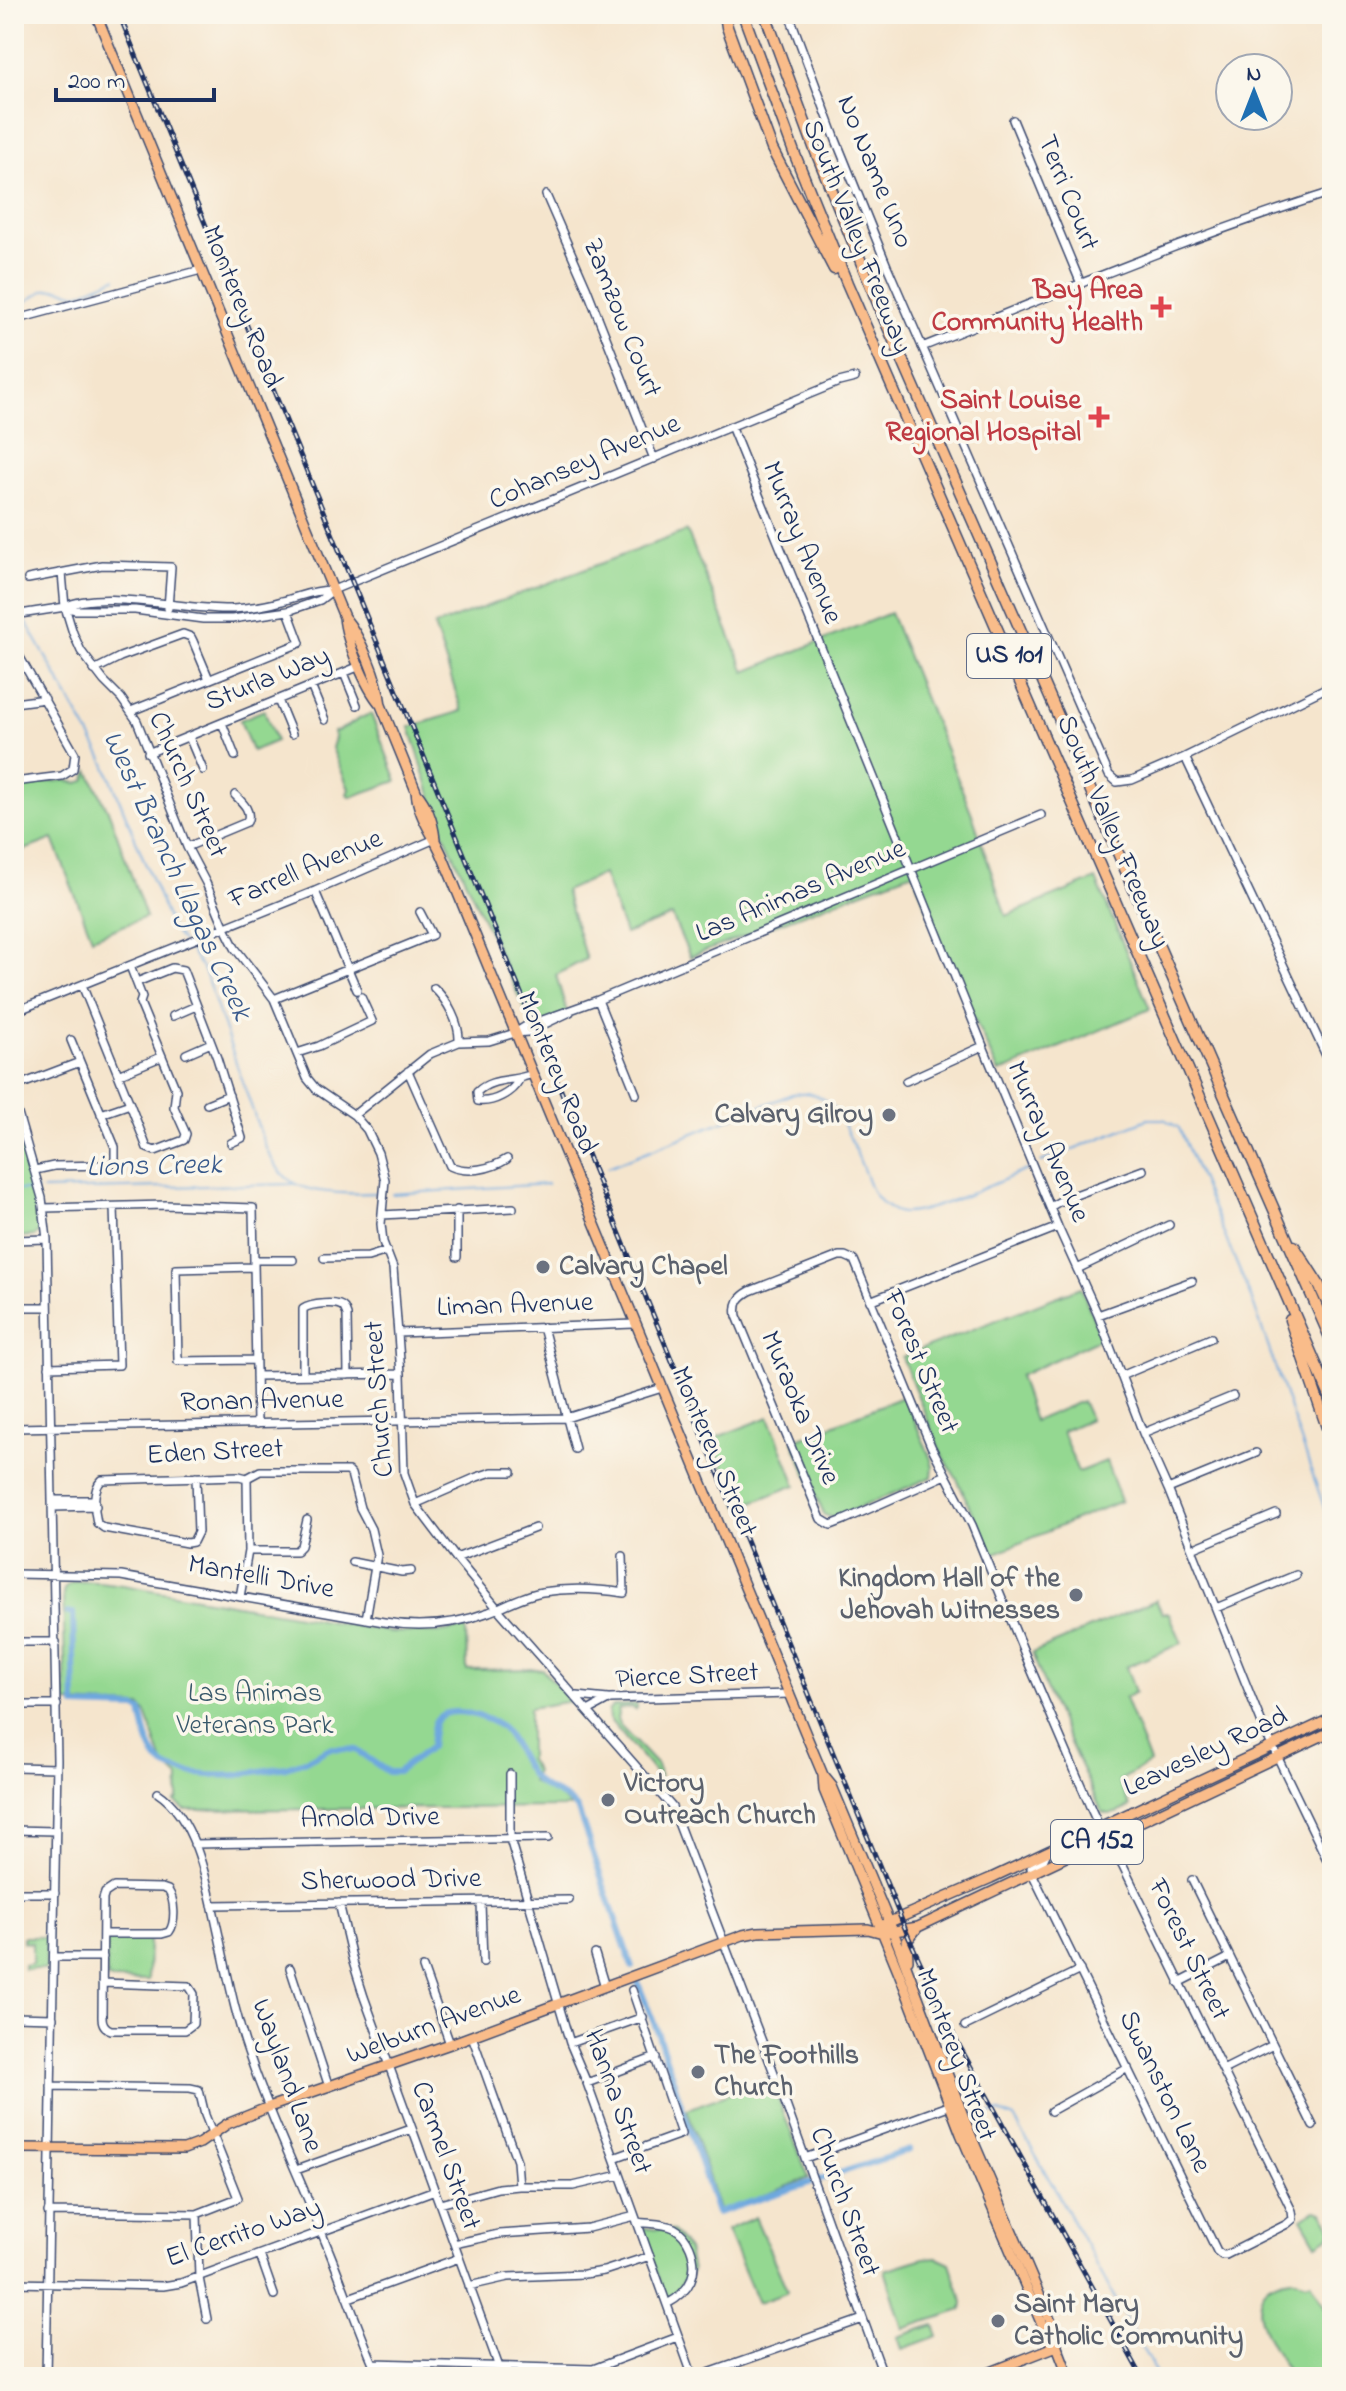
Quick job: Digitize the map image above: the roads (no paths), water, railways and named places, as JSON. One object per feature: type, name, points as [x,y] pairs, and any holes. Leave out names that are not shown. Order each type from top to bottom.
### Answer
[{"type":"highway","points":[[725,14],[772,149],[883,366]]},
{"type":"highway","name":"South Valley Freeway","points":[[743,14],[817,211],[1332,1401]]},
{"type":"highway","name":"South Valley Freeway","points":[[765,14],[819,161],[878,304],[1332,1342]]},
{"type":"highway","points":[[1274,1213],[1319,1285],[1332,1313]]},
{"type":"highway","points":[[1286,1294],[1290,1318],[1332,1442]]},
{"type":"main road","name":"Monterey Road","points":[[96,14],[344,617],[345,630],[371,694],[381,705]]},
{"type":"main road","name":"Monterey Road","points":[[344,617],[353,627],[416,791],[434,824],[435,839],[634,1324]]},
{"type":"main road","name":"Monterey Street","points":[[634,1324],[790,1694],[823,1775],[824,1790],[910,1975],[954,2104]]},
{"type":"main road","name":"Leavesley Road","points":[[887,1928],[1332,1718]]},
{"type":"main road","name":"Leavesley Road","points":[[887,1928],[918,1927],[1332,1731]]},
{"type":"main road","points":[[910,1975],[907,1945],[918,1927]]},
{"type":"main road","name":"Monterey Street","points":[[887,1928],[954,2104],[1057,2336],[1057,2346],[1069,2377]]},
{"type":"main road","name":"Welburn Avenue","points":[[14,2148],[173,2150],[194,2146],[227,2124],[269,2107],[559,2005],[725,1942],[758,1932],[887,1928]]},
{"type":"main road","points":[[979,2377],[1057,2346]]},
{"type":"street","name":"No Name Uno","points":[[789,14],[836,140],[922,347],[1106,771],[1117,782],[1132,780],[1185,757]]},
{"type":"street","name":"Terri Court","points":[[1013,120],[1081,284]]},
{"type":"street","points":[[922,347],[1264,214],[1332,192]]},
{"type":"street","name":"Zamzow Court","points":[[546,195],[654,459]]},
{"type":"street","points":[[14,320],[201,270]]},
{"type":"street","name":"Cohansey Avenue","points":[[65,607],[75,610],[135,610],[203,619],[232,619],[288,611],[731,426],[855,378]]},
{"type":"street","name":"Murray Avenue","points":[[731,426],[910,870],[1039,1183],[1098,1315],[1143,1433],[1272,1746],[1332,1870]]},
{"type":"street","points":[[28,579],[102,565],[171,567],[167,615]]},
{"type":"street","name":"Church Street","points":[[62,573],[65,607],[73,633],[94,670],[131,711],[187,847],[235,948],[274,999],[307,1078],[316,1089],[354,1115],[367,1130],[378,1153],[385,1180],[382,1233],[393,1268],[404,1473],[415,1504],[497,1608],[672,1807],[725,1942],[884,2377]]},
{"type":"street","name":"Cohansey Avenue","points":[[14,615],[65,607],[74,602],[102,600],[204,609],[245,608],[316,590],[333,590]]},
{"type":"street","points":[[131,711],[300,643],[288,611]]},
{"type":"street","points":[[94,670],[183,634],[191,637],[209,679]]},
{"type":"street","points":[[14,647],[75,754],[73,769],[62,776],[14,782]]},
{"type":"street","name":"Sturla Way","points":[[148,753],[360,666]]},
{"type":"street","points":[[344,673],[357,705]]},
{"type":"street","points":[[1332,685],[1185,757],[1332,1068]]},
{"type":"street","points":[[311,686],[325,720]]},
{"type":"street","points":[[14,703],[45,699]]},
{"type":"street","points":[[278,700],[292,734]]},
{"type":"street","points":[[222,723],[235,756]]},
{"type":"street","points":[[189,737],[203,770]]},
{"type":"street","points":[[187,847],[247,822],[249,814],[245,805],[235,795]]},
{"type":"street","name":"Las Animas Avenue","points":[[459,1042],[489,1041],[528,1032],[576,1009],[1041,815]]},
{"type":"street","name":"Farrell Avenue","points":[[14,1012],[225,928],[435,839]]},
{"type":"street","points":[[297,1053],[372,1021],[315,891]]},
{"type":"street","points":[[274,999],[432,935],[420,912]]},
{"type":"street","points":[[82,985],[147,1148],[155,1151],[184,1140],[186,1134],[174,1107],[176,1090],[140,1003],[142,997],[130,966]]},
{"type":"street","points":[[137,982],[172,968],[183,970],[242,1138],[231,1143]]},
{"type":"street","points":[[354,1115],[430,1054],[459,1042],[444,997],[434,988]]},
{"type":"street","points":[[598,1000],[636,1094]]},
{"type":"street","points":[[173,1016],[196,1006]]},
{"type":"street","points":[[35,1170],[54,1166],[110,1165],[115,1161],[116,1155],[71,1040]]},
{"type":"street","points":[[186,1054],[211,1043]]},
{"type":"street","points":[[906,1081],[983,1046]]},
{"type":"street","points":[[120,1074],[161,1057]]},
{"type":"street","points":[[14,1087],[80,1062]]},
{"type":"street","points":[[408,1071],[450,1166],[460,1169],[494,1167],[507,1159]]},
{"type":"street","points":[[519,1080],[512,1090],[489,1101],[478,1101],[477,1092],[481,1087],[500,1080],[519,1080],[532,1074]]},
{"type":"street","points":[[207,1104],[229,1095]]},
{"type":"street","points":[[14,1100],[38,1181],[47,1239],[57,1768],[46,2377]]},
{"type":"street","points":[[101,1114],[130,1104]]},
{"type":"street","points":[[1050,1207],[1143,1170]]},
{"type":"street","points":[[44,1208],[166,1205],[253,1208],[257,1424]]},
{"type":"street","points":[[49,1367],[119,1365],[114,1207]]},
{"type":"street","points":[[382,1210],[513,1208]]},
{"type":"street","points":[[457,1210],[457,1257]]},
{"type":"street","points":[[1077,1269],[1169,1225]]},
{"type":"street","points":[[870,1301],[1058,1227]]},
{"type":"street","points":[[14,1240],[47,1239]]},
{"type":"street","points":[[324,1258],[368,1257],[387,1251]]},
{"type":"street","name":"Forest Street","points":[[736,1309],[739,1298],[744,1294],[820,1262],[839,1256],[854,1260],[946,1475],[972,1525],[1100,1828],[1123,1866],[1293,2218]]},
{"type":"street","points":[[256,1360],[178,1361],[176,1269],[293,1260]]},
{"type":"street","points":[[1098,1315],[1192,1281]]},
{"type":"street","points":[[303,1375],[303,1309],[308,1305],[338,1304],[347,1315],[348,1375]]},
{"type":"street","points":[[14,1307],[48,1307]]},
{"type":"street","name":"Muraoka Drive","points":[[736,1309],[821,1519],[831,1525],[946,1475]]},
{"type":"street","name":"Liman Avenue","points":[[398,1333],[634,1324]]},
{"type":"street","points":[[543,1327],[575,1449]]},
{"type":"street","points":[[1121,1376],[1211,1338]]},
{"type":"street","points":[[256,1376],[401,1374]]},
{"type":"street","name":"Ronan Avenue","points":[[14,1428],[566,1418],[662,1388]]},
{"type":"street","points":[[1143,1433],[1233,1396]]},
{"type":"street","points":[[1168,1489],[1256,1453]]},
{"type":"street","name":"Eden Street","points":[[96,1503],[96,1485],[102,1480],[247,1478],[260,1471],[343,1470],[351,1474],[360,1508],[376,1546],[377,1567]]},
{"type":"street","points":[[415,1504],[492,1472],[512,1472]]},
{"type":"street","points":[[53,1503],[96,1503],[96,1521],[101,1527],[187,1543],[195,1541],[198,1532],[196,1477]]},
{"type":"street","points":[[240,1597],[248,1551],[247,1478]]},
{"type":"street","points":[[1192,1549],[1276,1514]]},
{"type":"street","points":[[248,1551],[296,1551],[301,1546],[307,1520]]},
{"type":"street","points":[[456,1558],[535,1528]]},
{"type":"street","name":"Mantelli Drive","points":[[14,1574],[121,1576],[397,1624],[435,1625],[465,1620],[544,1591],[602,1590],[624,1593],[623,1556]]},
{"type":"street","points":[[352,1562],[411,1571]]},
{"type":"street","points":[[366,1619],[377,1567]]},
{"type":"street","points":[[1216,1608],[1296,1575]]},
{"type":"street","points":[[14,1642],[56,1642]]},
{"type":"street","name":"Pierce Street","points":[[588,1711],[610,1699],[790,1694]]},
{"type":"street","points":[[575,1696],[610,1699]]},
{"type":"street","points":[[14,1705],[57,1705]]},
{"type":"street","points":[[14,1767],[57,1768]]},
{"type":"street","name":"Hanna Street","points":[[510,1774],[510,1839],[570,2043],[695,2377]]},
{"type":"street","name":"Wayland Lane","points":[[158,1793],[169,1800],[180,1814],[194,1844],[250,2059],[379,2377]]},
{"type":"street","points":[[14,1830],[55,1831]]},
{"type":"street","name":"Arnold Drive","points":[[194,1844],[548,1838]]},
{"type":"street","points":[[1032,1873],[1031,1868],[1043,1861],[1047,1852]]},
{"type":"street","name":"Swanston Lane","points":[[1032,1873],[1217,2251],[1226,2255],[1293,2218]]},
{"type":"street","points":[[1192,1880],[1313,2126]]},
{"type":"street","points":[[102,1983],[181,1984],[191,1988],[194,1994],[193,2022],[188,2029],[111,2030],[104,2025],[102,2017],[102,1983],[103,1957],[103,1934],[104,1896],[111,1888],[164,1888],[170,1892],[173,1924],[169,1932],[103,1934]]},
{"type":"street","points":[[14,1893],[55,1893]]},
{"type":"street","name":"Sherwood Drive","points":[[212,1905],[569,1900]]},
{"type":"street","name":"Carmel Street","points":[[339,1903],[353,1962],[388,2066],[499,2367],[499,2377]]},
{"type":"street","points":[[481,1903],[483,1962]]},
{"type":"street","points":[[595,1954],[605,1987]]},
{"type":"street","points":[[54,1957],[103,1957]]},
{"type":"street","points":[[1179,1983],[1230,1957]]},
{"type":"street","points":[[290,1968],[329,2087]]},
{"type":"street","points":[[423,1968],[450,2044]]},
{"type":"street","points":[[965,2026],[1080,1970]]},
{"type":"street","points":[[614,2158],[681,2134],[632,1990]]},
{"type":"street","points":[[14,2017],[53,2018]]},
{"type":"street","points":[[570,2043],[643,2017]]},
{"type":"street","points":[[472,2036],[517,2161],[519,2186]]},
{"type":"street","points":[[1223,2070],[1273,2045]]},
{"type":"street","points":[[587,2083],[656,2057]]},
{"type":"street","points":[[1051,2111],[1128,2068]]},
{"type":"street","points":[[48,2212],[197,2214],[238,2198],[205,2115],[202,2095],[196,2089],[51,2086]]},
{"type":"street","points":[[805,2158],[954,2104]]},
{"type":"street","points":[[296,2170],[411,2129]]},
{"type":"street","points":[[440,2204],[498,2188],[573,2186],[620,2175]]},
{"type":"street","name":"El Cerrito Way","points":[[14,2283],[163,2286],[199,2278],[435,2190]]},
{"type":"street","points":[[197,2214],[199,2278],[207,2319]]},
{"type":"street","points":[[454,2244],[499,2234],[588,2228],[636,2219],[674,2228],[688,2244],[695,2270],[678,2298],[667,2304]]},
{"type":"street","points":[[260,2255],[274,2295]]},
{"type":"street","points":[[469,2286],[508,2277],[604,2271],[650,2256]]},
{"type":"street","points":[[349,2298],[459,2258]]},
{"type":"street","points":[[695,2377],[863,2319]]},
{"type":"street","points":[[373,2363],[594,2373],[678,2337]]},
{"type":"waterway","points":[[14,309],[45,290],[58,289],[78,294],[116,278]]},
{"type":"waterway","name":"West Branch Llagas Creek","points":[[14,599],[21,612]]},
{"type":"waterway","name":"West Branch Llagas Creek","points":[[24,618],[103,759],[171,927],[182,942]]},
{"type":"waterway","name":"West Branch Llagas Creek","points":[[187,946],[205,973],[265,1146],[279,1170],[291,1181],[309,1189],[332,1193],[377,1193]]},
{"type":"waterway","name":"West Branch Llagas Creek","points":[[608,1167],[792,1094],[803,1093],[823,1099],[837,1112],[872,1191],[893,1211],[902,1213],[929,1209],[1027,1170]]},
{"type":"waterway","name":"West Branch Llagas Creek","points":[[1041,1162],[1148,1119],[1164,1119],[1179,1128],[1252,1300],[1332,1530]]},
{"type":"waterway","name":"Lions Creek","points":[[43,1190],[293,1184]]},
{"type":"waterway","name":"West Branch Llagas Creek","points":[[392,1194],[547,1184]]},
{"type":"waterway","name":"Lions Creek","points":[[14,1190],[37,1190]]},
{"type":"waterway","points":[[68,1613],[73,1613],[75,1706],[136,1708],[141,1711],[152,1749],[164,1765],[196,1774],[239,1775]]},
{"type":"waterway","points":[[242,1774],[286,1767],[330,1748],[356,1750],[388,1772],[397,1772],[431,1747],[434,1725],[441,1716],[458,1712],[489,1720],[503,1729],[537,1782],[568,1800],[578,1810],[632,1967]]},
{"type":"waterway","points":[[638,1983],[656,2028],[717,2213],[910,2150]]},
{"type":"waterway","points":[[973,2121],[975,2117],[1000,2112],[1014,2118],[1158,2377]]},
{"type":"railway","points":[[119,14],[909,1938],[955,2038],[1142,2377]]},
{"type":"place","name":"Bay Area Community Health","points":[[1161,307]]},
{"type":"place","name":"Saint Louise Regional Hospital","points":[[1099,417]]},
{"type":"place","name":"Calvary Gilroy","points":[[889,1115]]},
{"type":"place","name":"Calvary Chapel","points":[[543,1267]]},
{"type":"place","name":"Kingdom Hall of the Jehovah Witnesses","points":[[1076,1595]]},
{"type":"place","name":"Victory Outreach Church","points":[[608,1800]]},
{"type":"place","name":"The Foothills Church","points":[[698,2072]]},
{"type":"place","name":"Saint Mary Catholic Community","points":[[998,2321]]},
{"type":"park label","name":"Las Animas Veterans Park","points":[[255,1710]]}]
